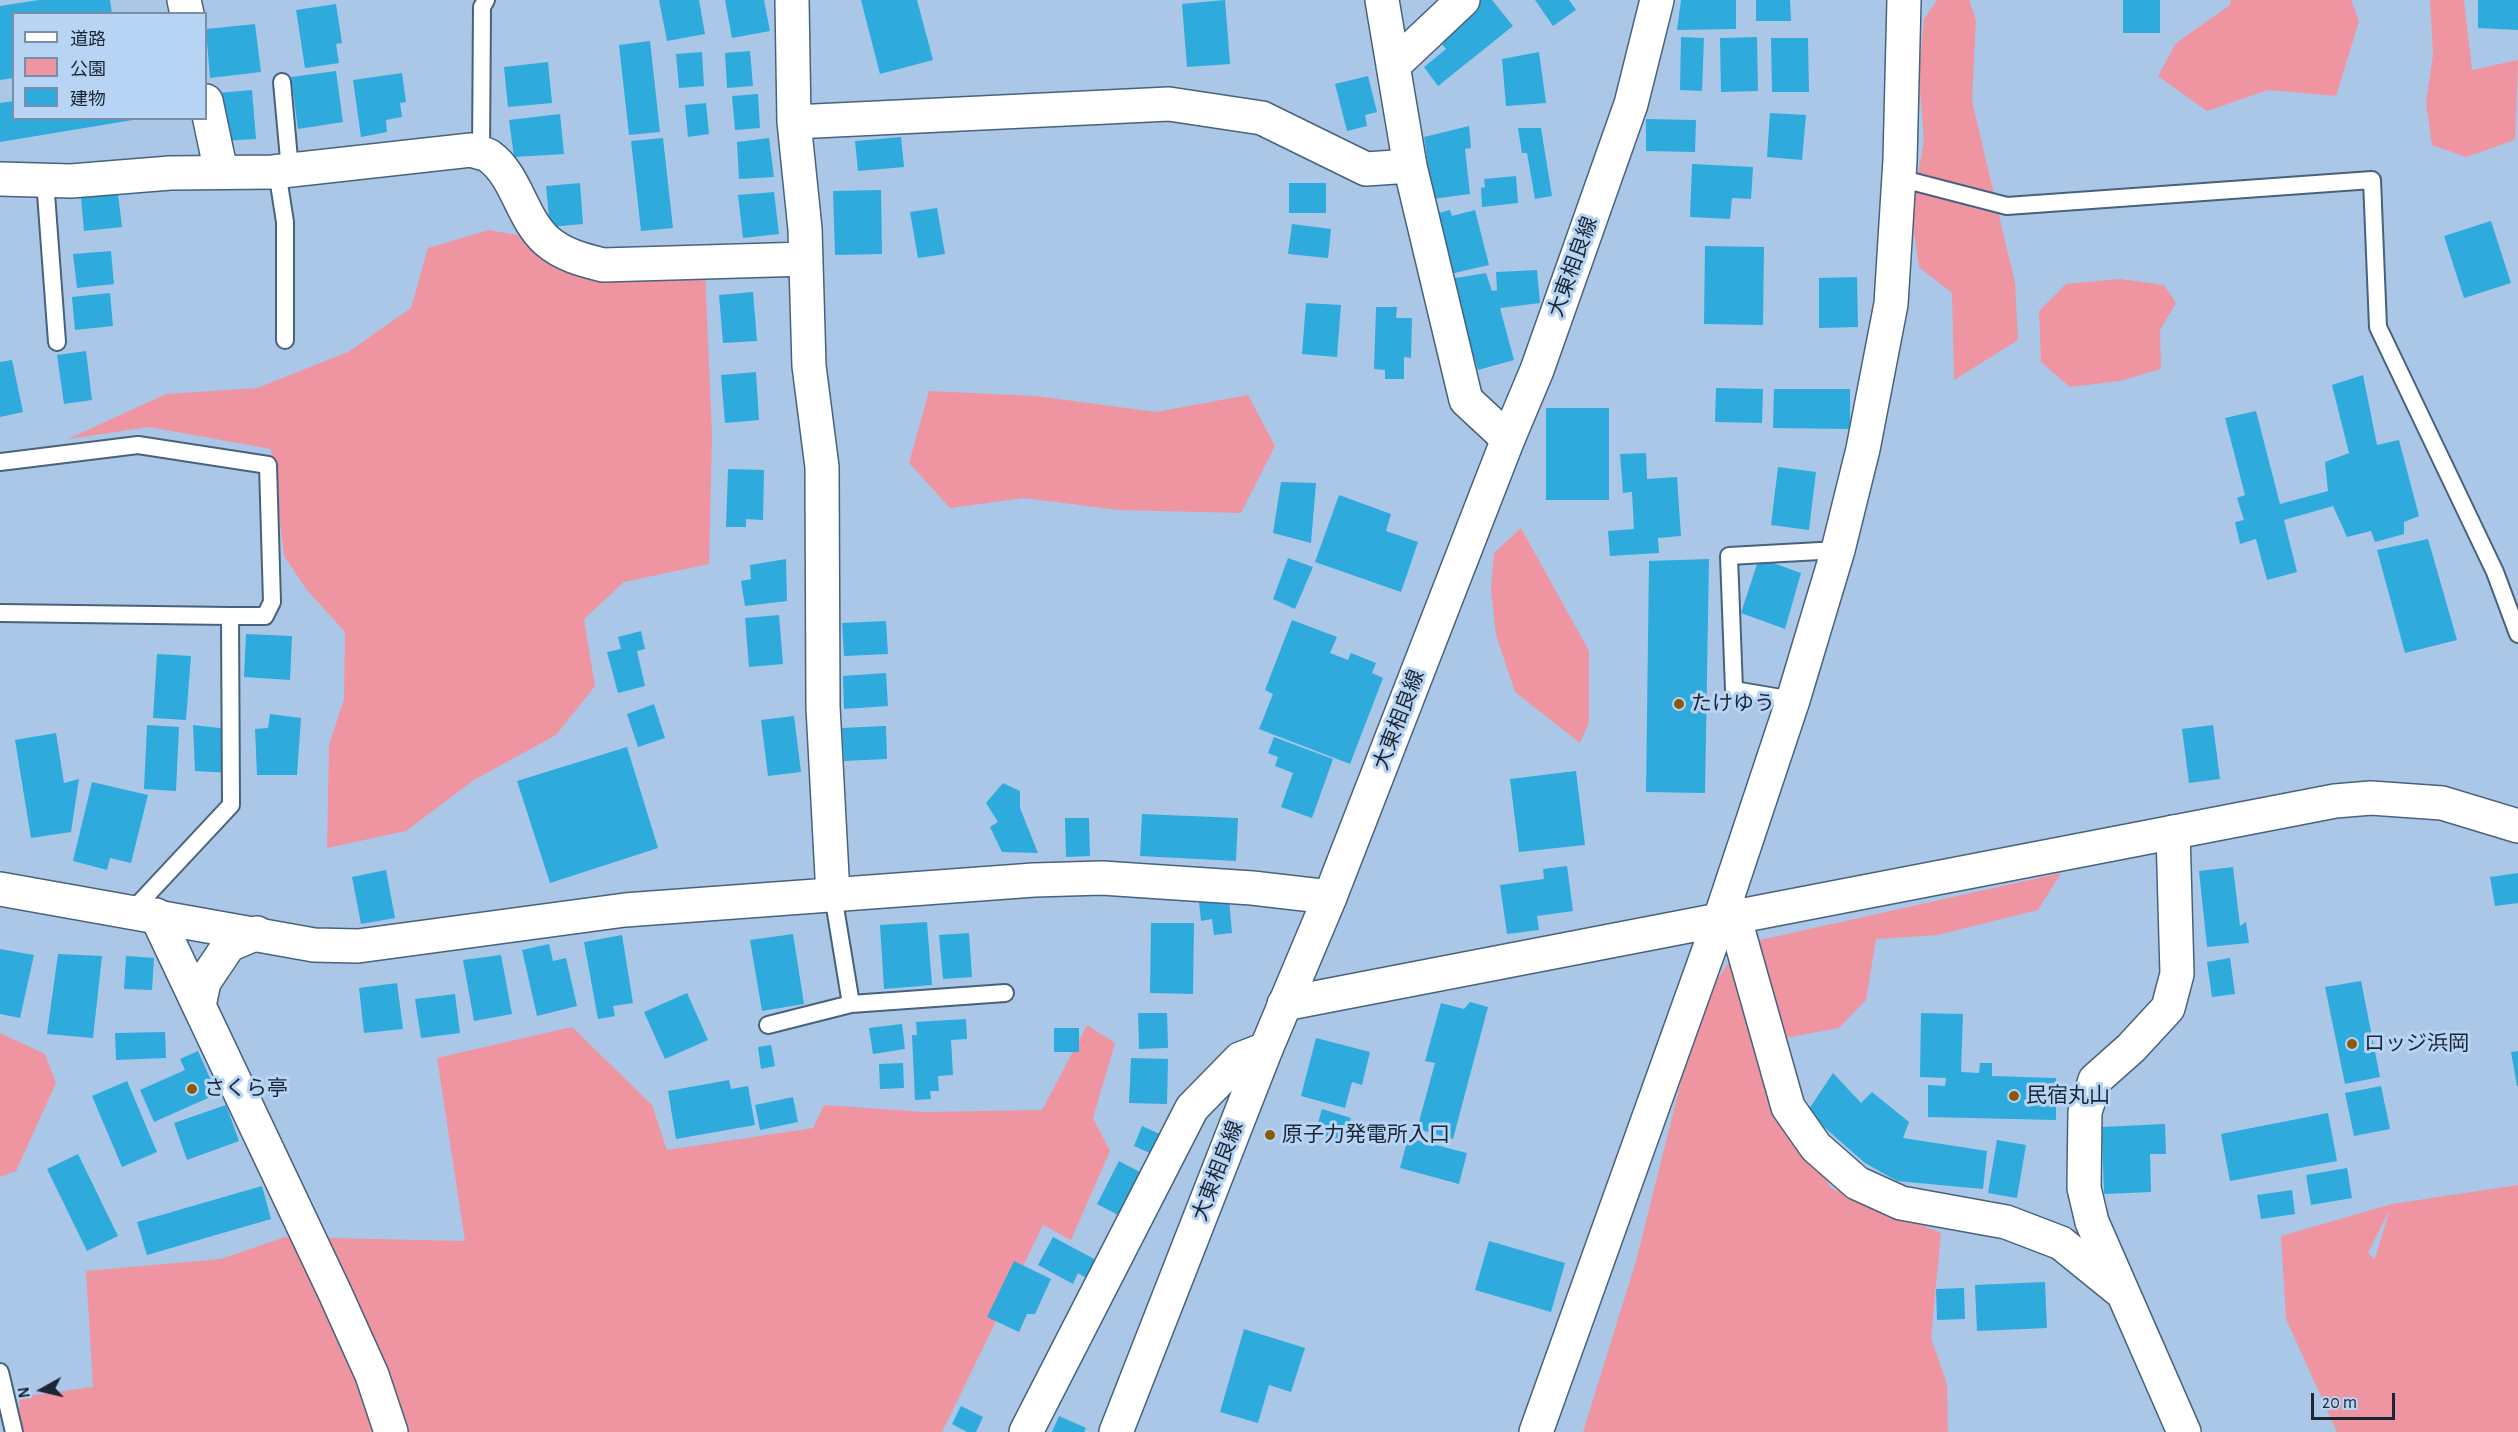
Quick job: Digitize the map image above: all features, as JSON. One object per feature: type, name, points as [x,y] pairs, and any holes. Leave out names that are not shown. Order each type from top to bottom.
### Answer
[{"type":"street","points":[[792,0],[794,122],[805,229],[809,366],[822,467],[823,707],[833,895]]},
{"type":"street","points":[[1382,0],[1410,166],[1466,400],[1508,439]]},
{"type":"street","points":[[1393,66],[1462,0]]},
{"type":"street","name":"大東相良線","points":[[1116,1432],[1537,370],[1631,104],[1657,0]]},
{"type":"street","points":[[1536,1432],[1727,917],[1838,550],[1863,449],[1891,304],[1899,178],[1904,0]]},
{"type":"street","points":[[794,122],[1169,104],[1262,118],[1366,169],[1410,166]]},
{"type":"street","points":[[207,106],[221,172]]},
{"type":"street","points":[[0,179],[71,181],[170,173],[283,170],[471,150],[488,156],[502,170],[532,225],[548,241],[571,256],[603,265],[806,259]]},
{"type":"street","points":[[1284,1004],[2335,801],[2371,798],[2442,803],[2518,826]]},
{"type":"street","points":[[2173,832],[2177,974],[2168,1008],[2131,1048],[2094,1080],[2085,1112],[2084,1188],[2092,1222],[2184,1432]]},
{"type":"street","points":[[0,888],[314,945],[358,946],[625,910],[1034,880],[1102,878],[1252,888],[1330,897]]},
{"type":"street","points":[[144,913],[199,1006],[372,1375],[391,1432]]},
{"type":"street","points":[[1727,917],[1788,1107],[1816,1147],[1857,1183],[1901,1203],[2006,1222],[2061,1243],[2122,1293]]},
{"type":"street","points":[[199,1006],[204,982],[229,945],[257,933]]},
{"type":"street","points":[[1026,1432],[1192,1108],[1240,1059],[1266,1049]]},
{"type":"lane","points":[[480,2],[481,154]]},
{"type":"lane","points":[[282,82],[285,340]]},
{"type":"lane","points":[[1899,178],[2007,206],[2372,180],[2378,327],[2495,572],[2518,634]]},
{"type":"lane","points":[[45,180],[57,342]]},
{"type":"lane","points":[[0,462],[138,445],[268,465],[272,602],[265,616],[0,613]]},
{"type":"lane","points":[[1793,700],[1734,690],[1729,556],[1838,550]]},
{"type":"lane","points":[[144,913],[231,806],[230,616]]},
{"type":"lane","points":[[833,895],[850,1004]]},
{"type":"lane","points":[[768,1025],[850,1004],[1005,993]]},
{"type":"lane","points":[[0,1372],[14,1432]]},
{"type":"green space","points":[[1937,0],[1969,0],[1976,20],[1972,101],[2015,283],[2018,340],[1954,380],[1952,293],[1919,267],[1911,212],[1924,141],[1919,75],[1924,19]]},
{"type":"green space","points":[[2231,0],[2351,0],[2359,21],[2336,96],[2268,90],[2207,111],[2158,76],[2176,43],[2230,5]]},
{"type":"green space","points":[[2430,0],[2464,0],[2472,70],[2518,60],[2515,140],[2466,157],[2432,145],[2426,102],[2433,55]]},
{"type":"green space","points":[[489,230],[705,269],[712,435],[709,564],[624,582],[584,619],[595,686],[556,735],[474,780],[406,831],[327,848],[329,745],[344,699],[345,632],[307,590],[284,556],[271,449],[149,427],[68,439],[166,394],[257,388],[348,352],[411,308],[428,248]]},
{"type":"green space","points":[[2120,279],[2164,285],[2176,303],[2160,330],[2161,369],[2120,381],[2070,387],[2041,362],[2039,311],[2066,284]]},
{"type":"green space","points":[[929,391],[1036,396],[1156,412],[1248,395],[1275,446],[1241,513],[1119,510],[1024,498],[950,508],[909,463]]},
{"type":"green space","points":[[1521,528],[1589,651],[1589,722],[1580,743],[1515,692],[1496,635],[1491,589],[1494,553]]},
{"type":"green space","points":[[2061,873],[2038,910],[1938,935],[1876,939],[1866,1000],[1839,1028],[1753,1044],[1769,1088],[1831,1188],[1941,1233],[1931,1338],[1947,1384],[1948,1432],[1583,1432],[1636,1261],[1701,1002],[1742,944]]},
{"type":"green space","points":[[1087,1025],[1115,1043],[1093,1118],[1110,1151],[1071,1240],[1043,1225],[942,1432],[17,1432],[20,1397],[93,1387],[86,1271],[221,1259],[285,1237],[465,1241],[437,1058],[572,1027],[652,1105],[667,1150],[813,1128],[824,1105],[925,1112],[1042,1110]]},
{"type":"green space","points":[[0,1033],[45,1054],[56,1083],[16,1171],[0,1177]]},
{"type":"green space","points":[[2518,1185],[2518,1432],[2337,1432],[2286,1319],[2281,1236],[2392,1204]],"holes":[[[2390,1209],[2375,1258],[2368,1253]]]},
{"type":"building","points":[[39,0],[110,0],[112,12],[12,12],[12,78],[0,80],[0,6]]},
{"type":"building","points":[[659,0],[699,0],[705,34],[667,41]]},
{"type":"building","points":[[725,0],[764,0],[770,31],[732,38]]},
{"type":"building","points":[[861,0],[917,0],[933,60],[880,74]]},
{"type":"building","points":[[1225,0],[1230,64],[1187,67],[1182,4]]},
{"type":"building","points":[[1478,0],[1492,0],[1513,26],[1438,86],[1424,67],[1446,49],[1435,36],[1452,32],[1474,14],[1469,7]]},
{"type":"building","points":[[1535,0],[1569,0],[1576,10],[1553,26]]},
{"type":"building","points":[[1681,0],[1736,0],[1736,29],[1677,30]]},
{"type":"building","points":[[1756,0],[1790,0],[1791,21],[1756,21]]},
{"type":"building","points":[[2123,0],[2160,0],[2160,33],[2123,33]]},
{"type":"building","points":[[2478,0],[2518,0],[2518,30],[2478,28]]},
{"type":"building","points":[[336,4],[342,43],[336,44],[339,63],[305,68],[296,10]]},
{"type":"building","points":[[255,24],[261,72],[210,78],[207,29]]},
{"type":"building","points":[[1681,37],[1704,38],[1702,91],[1680,90]]},
{"type":"building","points":[[1757,37],[1758,91],[1721,92],[1720,38]]},
{"type":"building","points":[[1771,38],[1808,38],[1809,92],[1772,92]]},
{"type":"building","points":[[650,41],[660,132],[629,135],[619,45]]},
{"type":"building","points":[[750,51],[753,86],[727,88],[725,53]]},
{"type":"building","points":[[702,52],[704,86],[679,88],[676,54]]},
{"type":"building","points":[[1539,52],[1546,103],[1506,106],[1502,59]]},
{"type":"building","points":[[548,62],[552,103],[508,107],[504,67]]},
{"type":"building","points":[[336,71],[343,122],[298,129],[291,77]]},
{"type":"building","points":[[402,73],[406,102],[400,103],[402,117],[386,120],[387,132],[361,137],[353,80]]},
{"type":"building","points":[[1368,76],[1377,112],[1365,115],[1367,126],[1347,131],[1335,84]]},
{"type":"building","points":[[252,90],[256,139],[222,141],[218,93]]},
{"type":"building","points":[[758,94],[760,128],[735,130],[732,96]]},
{"type":"building","points":[[12,101],[12,120],[133,120],[0,142],[0,103]]},
{"type":"building","points":[[706,103],[709,134],[688,137],[685,105]]},
{"type":"building","points":[[1770,113],[1806,115],[1802,160],[1767,157]]},
{"type":"building","points":[[560,114],[564,154],[514,157],[509,120]]},
{"type":"building","points":[[1646,119],[1696,120],[1695,152],[1646,151]]},
{"type":"building","points":[[1469,126],[1471,148],[1465,149],[1470,194],[1433,199],[1424,137]]},
{"type":"building","points":[[1518,128],[1541,128],[1552,196],[1535,199],[1527,153],[1522,153]]},
{"type":"building","points":[[901,137],[904,167],[858,171],[855,141]]},
{"type":"building","points":[[663,138],[673,228],[641,231],[631,141]]},
{"type":"building","points":[[769,138],[774,177],[739,179],[737,142]]},
{"type":"building","points":[[1692,164],[1753,167],[1751,199],[1732,198],[1730,219],[1690,217]]},
{"type":"building","points":[[1516,176],[1518,203],[1482,207],[1481,188],[1485,187],[1484,179]]},
{"type":"building","points":[[580,183],[583,224],[550,227],[546,186]]},
{"type":"building","points":[[1289,183],[1326,183],[1326,213],[1289,213]]},
{"type":"building","points":[[881,190],[882,254],[835,255],[833,191]]},
{"type":"building","points":[[774,192],[779,234],[743,238],[738,195]]},
{"type":"building","points":[[118,194],[122,227],[84,231],[81,198]]},
{"type":"building","points":[[937,208],[945,254],[918,258],[910,212]]},
{"type":"building","points":[[1450,210],[1452,216],[1475,210],[1489,265],[1450,274],[1435,214]]},
{"type":"building","points":[[2491,221],[2511,283],[2464,298],[2444,236]]},
{"type":"building","points":[[1292,224],[1331,229],[1328,258],[1288,254]]},
{"type":"building","points":[[1705,246],[1764,247],[1763,325],[1704,324]]},
{"type":"building","points":[[111,251],[114,284],[77,288],[73,254]]},
{"type":"building","points":[[1537,270],[1540,303],[1500,308],[1514,360],[1478,370],[1450,279],[1486,273],[1492,291],[1497,290],[1496,272]]},
{"type":"building","points":[[1857,277],[1858,327],[1819,328],[1819,278]]},
{"type":"building","points":[[753,292],[757,341],[723,343],[719,295]]},
{"type":"building","points":[[110,293],[113,326],[75,330],[72,297]]},
{"type":"building","points":[[1306,303],[1341,305],[1337,357],[1302,354]]},
{"type":"building","points":[[1376,307],[1397,307],[1396,318],[1412,318],[1411,358],[1404,357],[1404,379],[1385,379],[1385,370],[1374,369]]},
{"type":"building","points":[[86,351],[92,400],[64,404],[57,355]]},
{"type":"building","points":[[12,360],[23,412],[0,417],[0,362]]},
{"type":"building","points":[[756,372],[759,420],[725,423],[721,375]]},
{"type":"building","points":[[2363,375],[2377,445],[2399,440],[2419,516],[2404,522],[2404,534],[2375,542],[2371,531],[2347,537],[2333,506],[2284,520],[2297,572],[2267,580],[2256,539],[2240,544],[2235,522],[2244,520],[2237,498],[2245,495],[2225,418],[2256,411],[2280,504],[2328,491],[2325,462],[2349,453],[2332,385]]},
{"type":"building","points":[[1716,388],[1763,389],[1762,423],[1715,422]]},
{"type":"building","points":[[1774,389],[1850,389],[1850,429],[1773,428]]},
{"type":"building","points":[[1546,408],[1609,408],[1609,500],[1546,500]]},
{"type":"building","points":[[1646,453],[1647,479],[1677,477],[1681,536],[1658,538],[1659,553],[1610,556],[1608,531],[1634,529],[1632,492],[1623,493],[1620,454]]},
{"type":"building","points":[[1778,467],[1816,472],[1809,530],[1771,525]]},
{"type":"building","points":[[728,469],[764,470],[763,520],[746,519],[746,527],[726,527]]},
{"type":"building","points":[[1281,482],[1316,483],[1311,543],[1273,533]]},
{"type":"building","points":[[1339,495],[1391,514],[1386,531],[1418,542],[1401,592],[1315,562]]},
{"type":"building","points":[[2428,539],[2457,640],[2405,653],[2377,550]]},
{"type":"building","points":[[1288,558],[1313,567],[1295,609],[1273,599]]},
{"type":"building","points":[[1759,558],[1801,573],[1785,629],[1741,613]]},
{"type":"building","points":[[786,559],[787,601],[745,606],[741,581],[751,579],[750,565]]},
{"type":"building","points":[[1709,559],[1705,793],[1646,792],[1649,561]]},
{"type":"building","points":[[779,615],[783,664],[749,667],[745,618]]},
{"type":"building","points":[[1292,620],[1337,637],[1330,653],[1348,660],[1351,653],[1376,663],[1372,673],[1383,678],[1350,764],[1259,729],[1273,694],[1265,690]]},
{"type":"building","points":[[886,621],[888,654],[844,656],[842,623]]},
{"type":"building","points":[[641,631],[645,649],[637,651],[645,686],[618,693],[607,652],[621,649],[618,637]]},
{"type":"building","points":[[246,634],[292,636],[290,680],[244,677]]},
{"type":"building","points":[[157,654],[191,656],[186,720],[153,718]]},
{"type":"building","points":[[886,673],[888,706],[844,709],[843,676]]},
{"type":"building","points":[[654,704],[665,738],[638,747],[627,714]]},
{"type":"building","points":[[270,714],[301,718],[297,775],[257,775],[255,729],[268,728]]},
{"type":"building","points":[[794,716],[801,772],[768,776],[761,720]]},
{"type":"building","points":[[147,725],[179,727],[176,791],[144,789]]},
{"type":"building","points":[[193,725],[228,729],[230,773],[195,771]]},
{"type":"building","points":[[2213,725],[2220,779],[2189,783],[2182,729]]},
{"type":"building","points":[[886,726],[887,759],[844,761],[842,728]]},
{"type":"building","points":[[56,733],[64,783],[79,779],[71,832],[31,838],[15,740]]},
{"type":"building","points":[[1274,737],[1333,759],[1312,818],[1281,807],[1293,773],[1275,766],[1278,757],[1268,753]]},
{"type":"building","points":[[627,747],[658,848],[550,883],[517,781]]},
{"type":"building","points":[[1576,771],[1585,845],[1519,852],[1510,779]]},
{"type":"building","points":[[92,782],[148,795],[131,863],[110,858],[107,870],[73,861]]},
{"type":"building","points":[[1003,783],[1020,791],[1020,808],[1038,853],[1002,852],[990,827],[998,822],[986,803]]},
{"type":"building","points":[[1142,814],[1238,818],[1236,861],[1140,856]]},
{"type":"building","points":[[1065,818],[1089,818],[1090,856],[1066,857]]},
{"type":"building","points":[[1567,866],[1573,911],[1537,916],[1539,930],[1507,934],[1500,885],[1544,879],[1543,869]]},
{"type":"building","points":[[2233,867],[2240,926],[2246,922],[2249,943],[2207,947],[2199,871]]},
{"type":"building","points":[[386,870],[395,918],[361,924],[352,877]]},
{"type":"building","points":[[2518,873],[2518,903],[2495,906],[2490,877]]},
{"type":"building","points":[[1229,899],[1232,933],[1214,935],[1212,919],[1201,921],[1199,902]]},
{"type":"building","points":[[927,922],[932,985],[884,989],[880,925]]},
{"type":"building","points":[[1151,923],[1194,923],[1193,994],[1150,993]]},
{"type":"building","points":[[969,933],[972,977],[943,979],[939,935]]},
{"type":"building","points":[[793,934],[804,1004],[762,1011],[750,940]]},
{"type":"building","points":[[622,935],[633,1003],[613,1006],[615,1016],[598,1019],[584,942]]},
{"type":"building","points":[[549,944],[553,961],[566,958],[577,1006],[537,1016],[522,950]]},
{"type":"building","points":[[0,949],[34,955],[20,1018],[0,1014]]},
{"type":"building","points":[[58,954],[102,956],[93,1038],[47,1034]]},
{"type":"building","points":[[501,955],[512,1014],[474,1021],[463,960]]},
{"type":"building","points":[[126,956],[154,958],[152,990],[124,989]]},
{"type":"building","points":[[2230,958],[2235,994],[2212,997],[2207,962]]},
{"type":"building","points":[[2361,981],[2380,1077],[2345,1084],[2325,987]]},
{"type":"building","points":[[397,983],[403,1029],[364,1033],[359,988]]},
{"type":"building","points":[[687,993],[708,1040],[665,1059],[644,1012]]},
{"type":"building","points":[[455,994],[460,1033],[421,1038],[415,999]]},
{"type":"building","points":[[1470,1002],[1488,1007],[1453,1139],[1417,1129],[1435,1063],[1425,1061],[1441,1003],[1464,1009]]},
{"type":"building","points":[[1138,1013],[1167,1013],[1168,1048],[1139,1049]]},
{"type":"building","points":[[1921,1013],[1963,1014],[1961,1072],[1979,1073],[1980,1063],[1992,1063],[1992,1076],[2056,1078],[2056,1120],[1928,1117],[1928,1085],[1945,1086],[1946,1078],[1920,1077]]},
{"type":"building","points":[[966,1019],[967,1039],[951,1040],[953,1075],[938,1076],[939,1091],[930,1091],[931,1099],[915,1100],[912,1035],[917,1035],[916,1022]]},
{"type":"building","points":[[902,1024],[905,1049],[873,1054],[869,1028]]},
{"type":"building","points":[[1054,1028],[1079,1028],[1079,1052],[1054,1052]]},
{"type":"building","points":[[165,1032],[166,1058],[116,1060],[115,1033]]},
{"type":"building","points":[[1316,1038],[1370,1052],[1362,1085],[1352,1082],[1345,1108],[1301,1096]]},
{"type":"building","points":[[771,1045],[775,1066],[761,1069],[758,1047]]},
{"type":"building","points":[[198,1051],[217,1094],[154,1122],[140,1090],[185,1070],[180,1059]]},
{"type":"building","points":[[2518,1051],[2518,1086],[2517,1086],[2511,1052]]},
{"type":"building","points":[[1131,1058],[1168,1059],[1167,1104],[1129,1103]]},
{"type":"building","points":[[903,1063],[904,1088],[880,1089],[879,1064]]},
{"type":"building","points":[[1833,1073],[1861,1103],[1872,1092],[1909,1122],[1903,1138],[1987,1151],[1983,1189],[1897,1181],[1865,1163],[1807,1112]]},
{"type":"building","points":[[729,1080],[731,1089],[748,1086],[755,1125],[676,1139],[668,1091]]},
{"type":"building","points":[[127,1081],[157,1152],[122,1167],[92,1096]]},
{"type":"building","points":[[2381,1086],[2390,1129],[2354,1136],[2345,1093]]},
{"type":"building","points":[[793,1097],[798,1122],[760,1130],[755,1105]]},
{"type":"building","points":[[226,1105],[239,1141],[187,1160],[174,1123]]},
{"type":"building","points":[[1322,1109],[1351,1118],[1344,1142],[1315,1133]]},
{"type":"building","points":[[2328,1113],[2337,1161],[2230,1181],[2221,1134]]},
{"type":"building","points":[[2165,1124],[2166,1154],[2150,1154],[2151,1192],[2104,1194],[2102,1127]]},
{"type":"building","points":[[1142,1126],[1162,1135],[1154,1155],[1134,1146]]},
{"type":"building","points":[[1408,1138],[1467,1153],[1459,1184],[1400,1168]]},
{"type":"building","points":[[1997,1140],[2026,1145],[2017,1198],[1988,1193]]},
{"type":"building","points":[[78,1154],[118,1236],[87,1251],[47,1169]]},
{"type":"building","points":[[1119,1161],[1140,1172],[1118,1215],[1097,1204]]},
{"type":"building","points":[[2347,1168],[2352,1198],[2311,1205],[2306,1175]]},
{"type":"building","points":[[262,1186],[271,1219],[147,1255],[137,1222]]},
{"type":"building","points":[[2292,1190],[2295,1214],[2261,1219],[2257,1195]]},
{"type":"building","points":[[1053,1237],[1096,1260],[1086,1278],[1078,1273],[1073,1284],[1038,1265]]},
{"type":"building","points":[[1489,1241],[1565,1263],[1551,1312],[1475,1290]]},
{"type":"building","points":[[1014,1261],[1051,1279],[1035,1314],[1027,1314],[1019,1332],[987,1317]]},
{"type":"building","points":[[2045,1282],[2047,1328],[1977,1331],[1975,1285]]},
{"type":"building","points":[[1964,1288],[1965,1319],[1937,1320],[1936,1289]]},
{"type":"building","points":[[1244,1329],[1305,1348],[1291,1392],[1269,1385],[1258,1423],[1220,1412]]},
{"type":"building","points":[[961,1406],[983,1417],[976,1432],[967,1432],[952,1424]]},
{"type":"building","points":[[1059,1416],[1086,1428],[1084,1432],[1052,1432]]},
{"type":"place","name":"たけゆう","points":[[1679,704]]},
{"type":"place","name":"ロッジ浜岡","points":[[2352,1044]]},
{"type":"place","name":"さくら亭","points":[[192,1089]]},
{"type":"place","name":"民宿丸山","points":[[2014,1096]]},
{"type":"place","name":"原子力発電所入口","points":[[1270,1135]]}]
